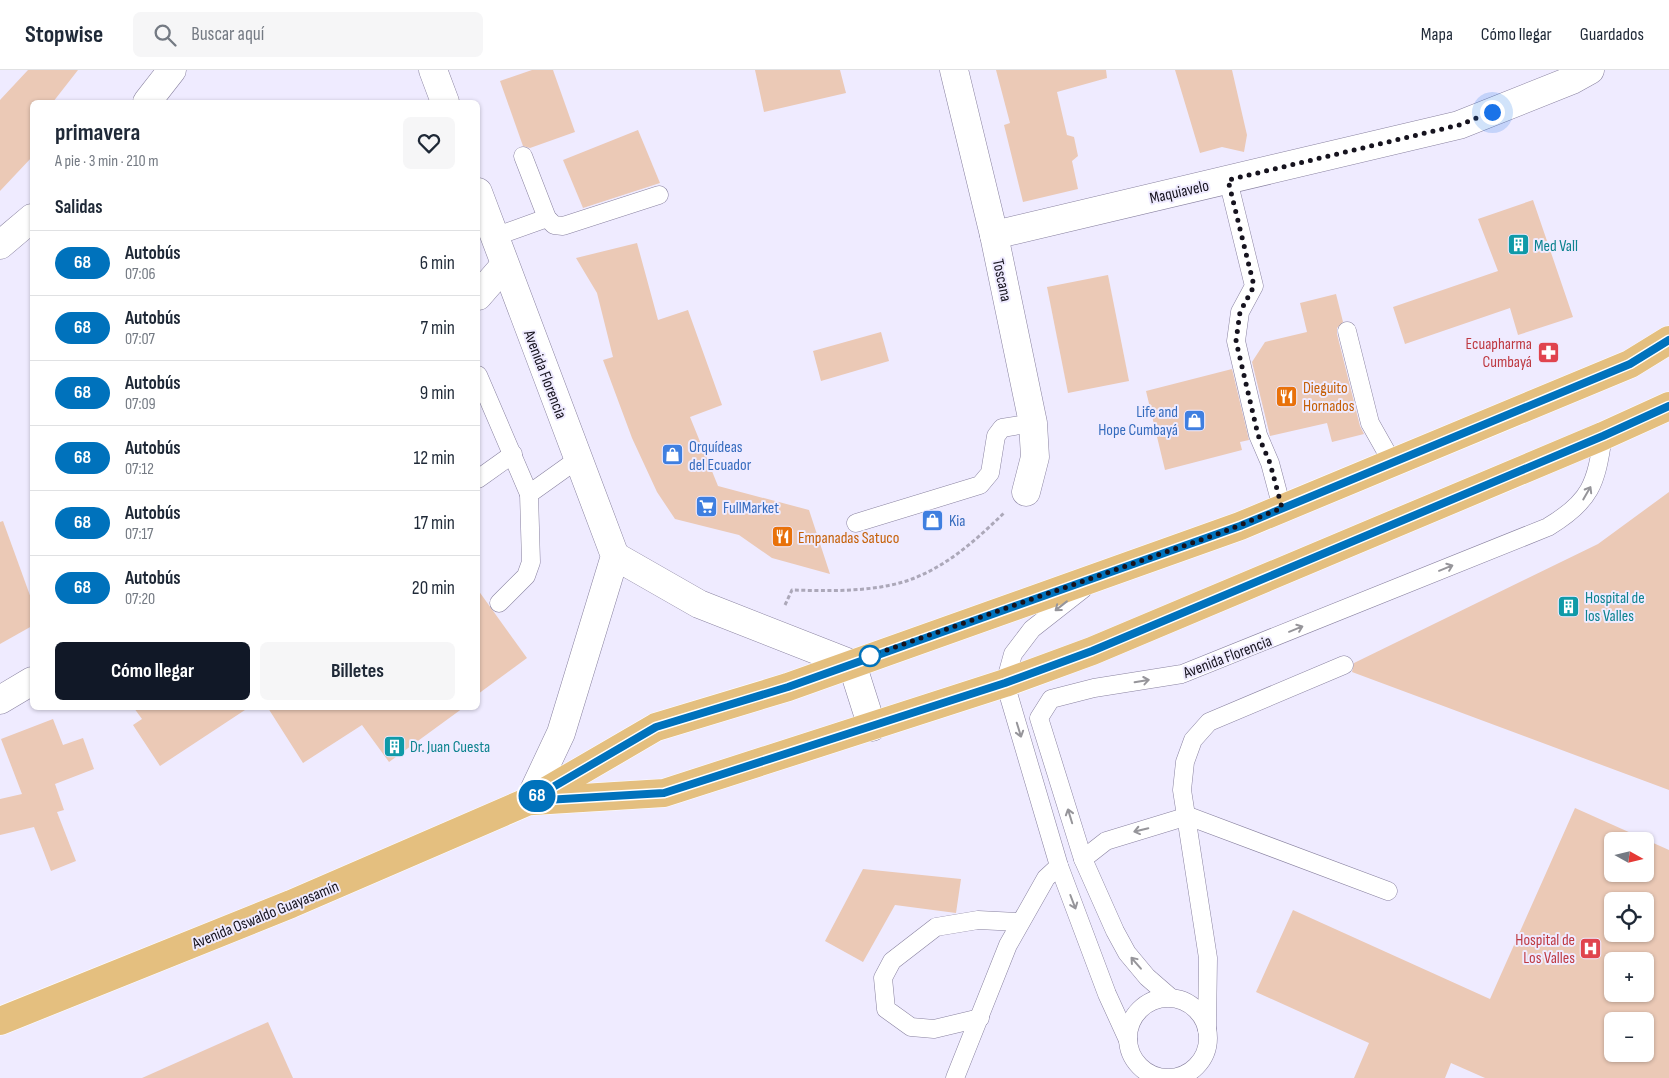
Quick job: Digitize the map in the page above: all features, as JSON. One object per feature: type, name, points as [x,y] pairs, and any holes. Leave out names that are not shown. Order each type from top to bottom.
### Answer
[{"type":"main road","name":"Avenida Oswaldo Guayasamín","points":[[0,1021],[292,904],[529,801],[656,727],[788,687],[1240,526],[1630,364],[1669,340]]},
{"type":"main road","name":"Avenida Oswaldo Guayasamín","points":[[529,801],[664,793],[1005,683],[1092,651],[1603,436],[1669,406]]},
{"type":"street","points":[[149,100],[172,70]]},
{"type":"street","points":[[432,70],[443,100]]},
{"type":"street","name":"Toscana","points":[[954,70],[994,235],[1033,423],[1035,457],[1026,492]]},
{"type":"street","name":"Maquiavelo","points":[[994,235],[1459,125],[1572,80],[1590,70]]},
{"type":"street","name":"Avenida Florencia","points":[[480,198],[504,266],[615,556]]},
{"type":"street","points":[[0,245],[30,220]]},
{"type":"street","points":[[480,294],[504,266]]},
{"type":"street","points":[[529,801],[561,732],[615,556],[699,604],[852,664],[872,727]]},
{"type":"street","points":[[0,700],[30,682]]},
{"type":"lane","points":[[523,156],[547,218],[554,225],[563,226],[660,195]]},
{"type":"lane","points":[[1228,180],[1254,286],[1240,312],[1236,341],[1258,435],[1270,463],[1282,508]]},
{"type":"lane","points":[[494,238],[547,218]]},
{"type":"lane","points":[[1346,331],[1370,423],[1392,462]]},
{"type":"lane","points":[[480,379],[514,454],[529,494],[531,562],[526,576],[499,603]]},
{"type":"lane","points":[[856,523],[980,484],[990,473],[996,436],[1002,428],[1033,423]]},
{"type":"lane","name":"Avenida Florencia","points":[[1207,1030],[1202,1017],[1194,1008],[1183,1000],[1170,997],[1147,977],[1127,954],[1083,859],[1039,718],[1051,699],[1094,688],[1182,674],[1548,527],[1569,514],[1582,502],[1590,490],[1598,470],[1603,436]]},
{"type":"lane","points":[[480,478],[514,454]]},
{"type":"lane","points":[[529,494],[578,459]]},
{"type":"lane","points":[[1100,576],[1032,628],[1013,654],[1005,683],[1059,866],[1107,994],[1128,1040],[1131,1053],[1139,1071],[1161,1077],[1194,1072],[1204,1055],[1207,1042],[1208,958],[1188,816],[1182,790],[1185,762],[1192,740],[1209,722],[1344,665]]},
{"type":"lane","points":[[1083,859],[1106,841],[1188,816],[1388,891]]},
{"type":"lane","points":[[955,1078],[1008,945],[1046,878],[1059,866]]},
{"type":"lane","points":[[980,1018],[934,1029],[911,1027],[886,1009],[883,978],[892,961],[936,927],[978,920],[1020,922]]},
{"type":"lane","points":[[1128,1040],[1130,1026],[1140,1010],[1157,999],[1170,997]]},
{"type":"path","points":[[773,633],[792,590],[845,591],[902,582],[938,567],[976,540],[1026,492]]},
{"type":"building","points":[[28,70],[78,70],[55,100],[30,100],[30,159],[0,191],[0,100]]},
{"type":"building","points":[[532,70],[553,70],[575,132],[530,148],[523,146],[500,81]]},
{"type":"building","points":[[755,70],[840,70],[846,93],[764,112]]},
{"type":"building","points":[[996,70],[1106,70],[1107,78],[1057,92],[1067,135],[1074,137],[1078,156],[1072,161],[1078,189],[1023,202],[1004,125],[1010,123]]},
{"type":"building","points":[[1175,70],[1232,70],[1247,135],[1244,152],[1222,147],[1200,153]]},
{"type":"building","points":[[638,130],[660,183],[583,208],[563,160]]},
{"type":"building","name":"Med Vall","points":[[1533,200],[1573,317],[1518,335],[1510,308],[1405,344],[1393,307],[1498,271],[1478,219]]},
{"type":"building","points":[[637,243],[658,320],[688,310],[722,405],[690,417],[718,486],[809,510],[830,574],[772,558],[739,535],[675,519],[657,492],[632,438],[603,360],[613,357],[597,293],[576,258]]},
{"type":"building","points":[[1108,275],[1129,381],[1068,393],[1047,287]]},
{"type":"building","points":[[1336,294],[1343,322],[1337,328],[1337,334],[1360,426],[1364,434],[1332,442],[1327,423],[1270,436],[1252,362],[1265,342],[1307,332],[1300,303]]},
{"type":"building","points":[[881,332],[889,361],[821,381],[813,351]]},
{"type":"building","name":"Life and Hope Cumbayá","points":[[1232,369],[1249,440],[1240,442],[1242,450],[1165,470],[1146,391]]},
{"type":"building","name":"Hospital de Los Valles","points":[[1669,492],[1669,790],[1352,672],[1354,663],[1598,544]]},
{"type":"building","points":[[3,521],[30,595],[30,627],[0,644],[0,522]]},
{"type":"building","points":[[480,593],[527,658],[480,693]]},
{"type":"building","points":[[135,710],[245,710],[160,766],[133,725],[142,719]]},
{"type":"building","points":[[269,710],[460,710],[389,762],[362,725],[303,763]]},
{"type":"building","points":[[53,719],[63,745],[83,738],[94,769],[55,784],[64,810],[57,812],[76,861],[51,871],[34,827],[0,835],[0,799],[22,794],[1,739]]},
{"type":"building","name":"Hospital de Los Valles","points":[[1575,808],[1629,832],[1604,832],[1604,882],[1654,882],[1654,843],[1669,850],[1669,1078],[1485,1078],[1451,1063],[1445,1078],[1354,1078],[1369,1043],[1256,992],[1293,910],[1490,999]]},
{"type":"building","points":[[863,869],[961,879],[956,913],[895,905],[863,962],[825,941]]},
{"type":"building","points":[[268,1022],[293,1078],[142,1078]]},
{"type":"bus line","name":"68","points":[[1669,340],[1630,364],[1240,526],[870,656],[788,687],[656,727],[529,801],[664,793],[1005,683],[1092,651],[1655,414],[1669,406]]},
{"type":"place","name":"Med Vall","points":[[1518,245]]},
{"type":"place","name":"Ecuapharma Cumbayá","points":[[1548,352]]},
{"type":"place","name":"Dieguito Hornados","points":[[1287,396]]},
{"type":"place","name":"Life and Hope Cumbayá","points":[[1194,420]]},
{"type":"place","name":"Orquídeas del Ecuador","points":[[673,455]]},
{"type":"place","name":"FullMarket","points":[[707,507]]},
{"type":"place","name":"Kia","points":[[933,520]]},
{"type":"place","name":"Empanadas Satuco","points":[[782,537]]},
{"type":"place","name":"Hospital de los Valles","points":[[1569,606]]},
{"type":"place","name":"Dr. Juan Cuesta","points":[[394,746]]},
{"type":"place","name":"Hospital de Los Valles","points":[[1591,948]]},
{"type":"route","points":[[870,656],[1240,526],[1282,508],[1270,463],[1258,435],[1236,341],[1240,312],[1254,286],[1228,180],[1459,125],[1492,112]]}]
